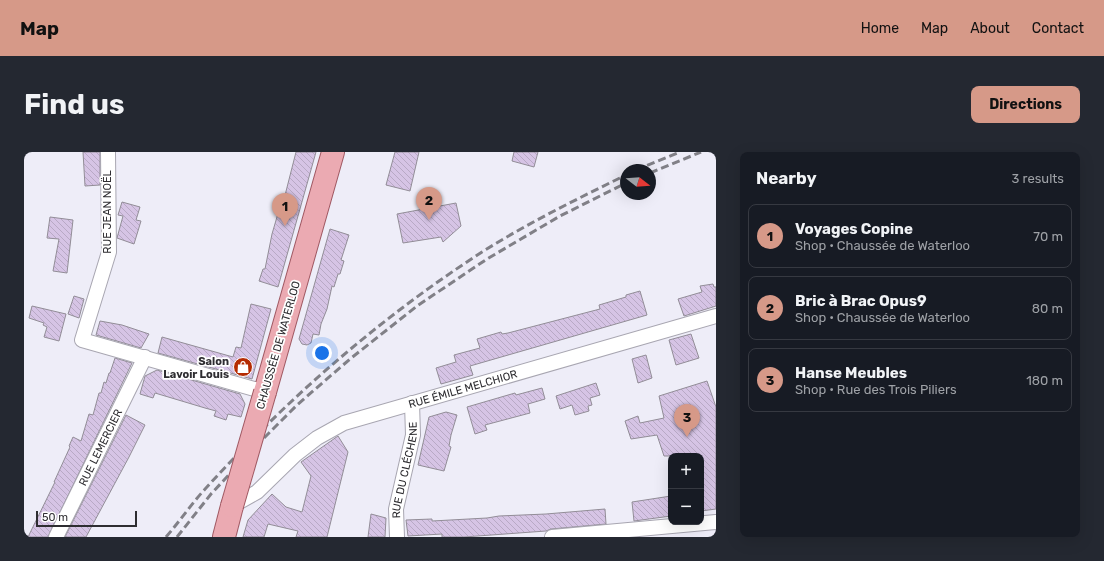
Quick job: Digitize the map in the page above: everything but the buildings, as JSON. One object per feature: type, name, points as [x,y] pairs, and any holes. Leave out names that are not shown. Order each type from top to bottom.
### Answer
[{"type":"main road","name":"CHAUSSÉE DE WATERLOO","points":[[224,537],[333,152]]},
{"type":"street","name":"RUE JEAN NOËL","points":[[108,152],[109,252],[82,340],[145,357]]},
{"type":"street","name":"RUE ÉMILE MELCHIOR","points":[[232,506],[257,492],[295,455],[317,438],[344,423],[716,316]]},
{"type":"street","points":[[145,357],[265,392]]},
{"type":"street","name":"RUE LEMERCIER","points":[[56,537],[145,357]]},
{"type":"street","name":"RUE DU CLÉCHENE","points":[[397,537],[396,509],[413,435],[412,403]]},
{"type":"street","points":[[552,537],[716,522]]},
{"type":"railway","points":[[651,164],[680,152]]},
{"type":"railway","points":[[656,171],[701,152]]},
{"type":"railway","points":[[166,537],[206,488],[269,422],[302,391],[371,332],[444,277],[499,241],[571,202],[620,178]]},
{"type":"railway","points":[[177,537],[211,494],[253,449],[297,405],[350,359],[417,306],[487,259],[560,216],[620,186]]},
{"type":"place","name":"Bric à Brac Opus9","points":[[429,220]]},
{"type":"place","name":"Voyages Copine","points":[[285,226]]},
{"type":"place","name":"Salon Lavoir Louis","points":[[243,367]]},
{"type":"place","name":"Hanse Meubles","points":[[687,437]]}]
